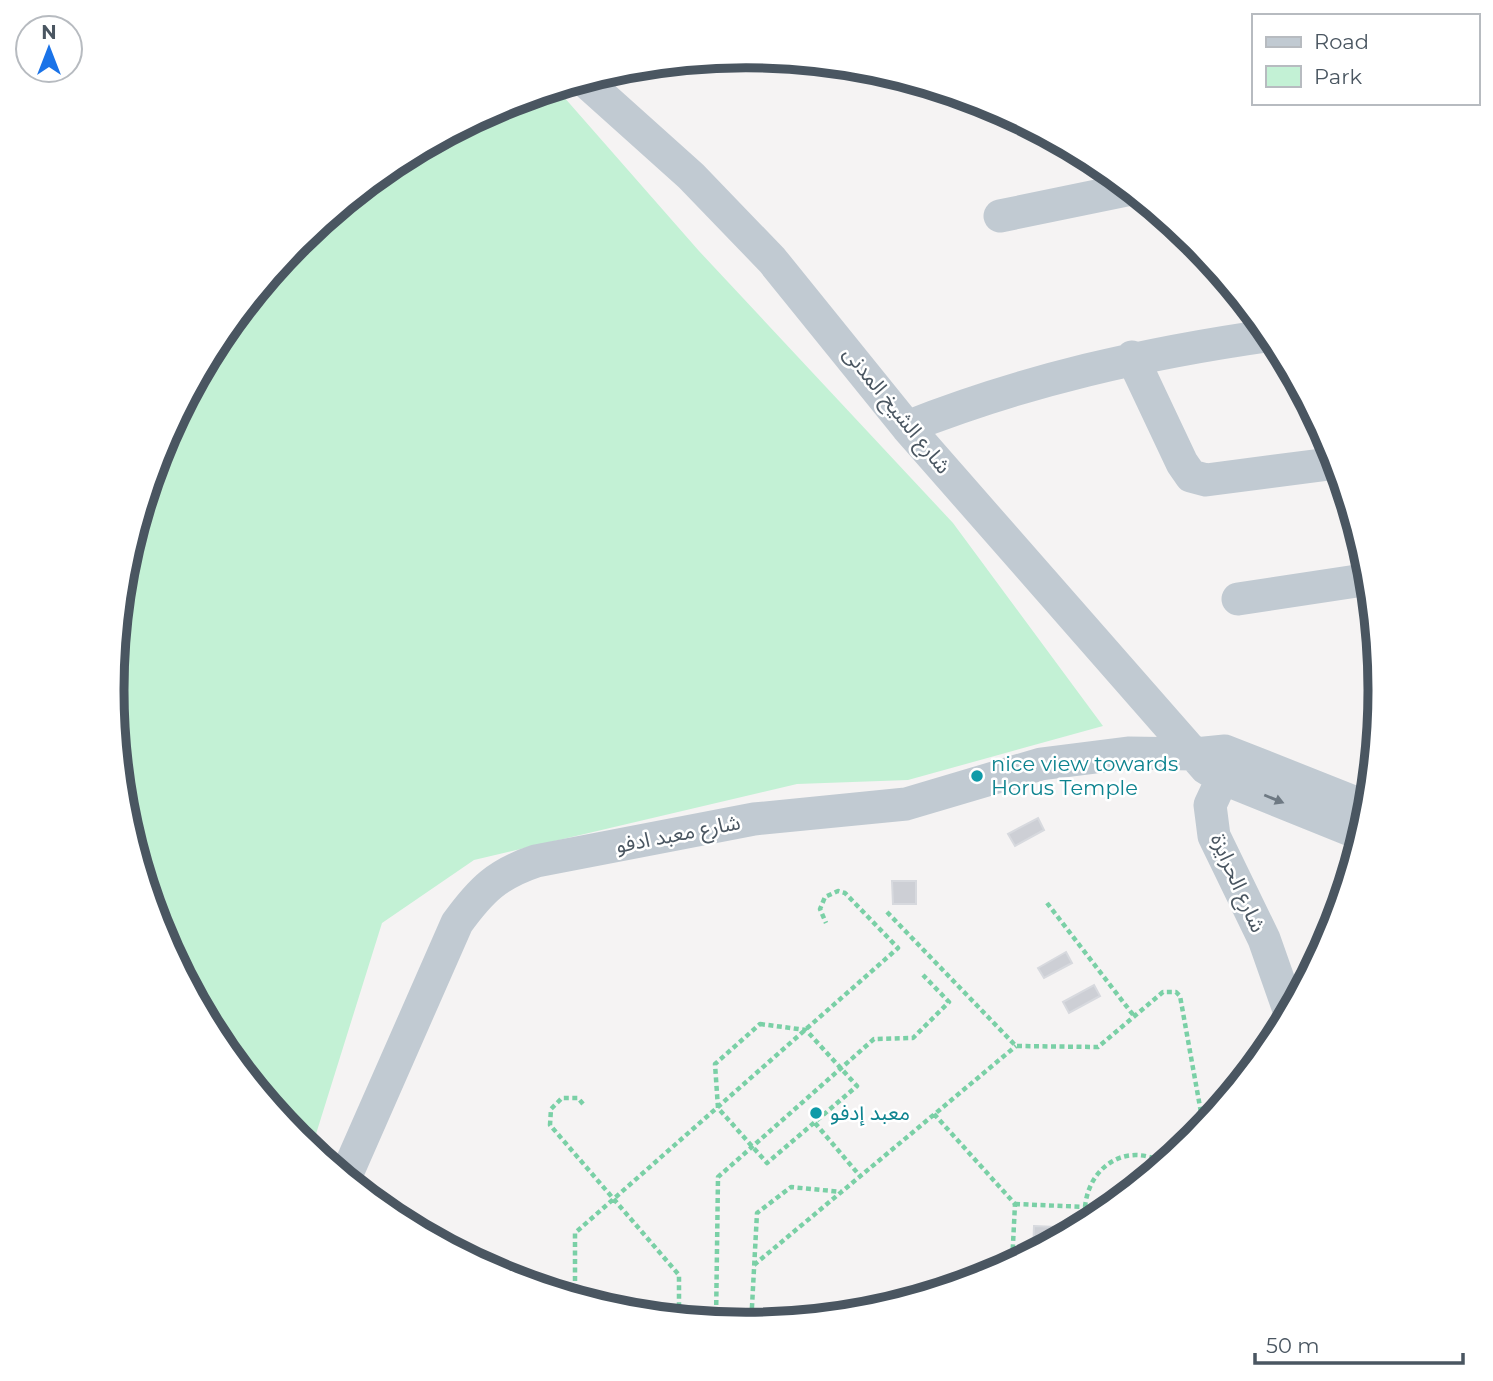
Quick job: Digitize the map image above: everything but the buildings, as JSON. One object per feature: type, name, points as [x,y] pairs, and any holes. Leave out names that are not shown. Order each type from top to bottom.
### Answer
[{"type":"street","name":"شارع الشيخ المدنى","points":[[592,87],[683,169],[741,226],[810,304],[907,427],[1195,754]]},
{"type":"street","points":[[999,216],[1118,192]]},
{"type":"street","points":[[907,427],[1018,386],[1132,357],[1258,337]]},
{"type":"street","points":[[1132,357],[1182,463],[1191,476],[1206,480],[1326,464]]},
{"type":"street","points":[[1238,599],[1359,581]]},
{"type":"street","name":"شارع معبد ادفو","points":[[349,1169],[457,923],[473,901],[508,870],[536,861],[754,819],[906,804],[1070,759],[1128,752],[1195,754]]},
{"type":"street","points":[[1195,754],[1206,768],[1228,766],[1358,805]]},
{"type":"street","points":[[1228,766],[1353,830]]},
{"type":"street","name":"شارع الحرايزة","points":[[1228,766],[1210,806],[1214,836],[1264,939],[1286,1001]]},
{"type":"path","points":[[575,1289],[575,1233],[898,948],[845,893],[838,891],[825,897],[820,909],[826,923]]},
{"type":"path","points":[[1047,903],[1134,1016]]},
{"type":"path","points":[[887,912],[1016,1046]]},
{"type":"path","points":[[716,1312],[718,1177],[874,1039],[913,1038],[949,1002],[923,975]]},
{"type":"path","points":[[754,1265],[1016,1046],[1098,1047],[1163,992],[1171,990],[1180,996],[1201,1114]]},
{"type":"path","points":[[760,1024],[806,1030],[841,1068],[857,1086],[767,1163],[718,1108],[715,1064],[760,1024]]},
{"type":"path","points":[[583,1104],[578,1098],[562,1098],[551,1109],[550,1125],[679,1275],[679,1308]]},
{"type":"path","points":[[934,1114],[1015,1204],[1013,1253]]},
{"type":"path","points":[[815,1123],[860,1176]]},
{"type":"path","points":[[1085,1207],[1091,1181],[1111,1161],[1137,1154],[1154,1160]]},
{"type":"path","points":[[752,1313],[757,1213],[791,1187],[842,1192]]},
{"type":"path","points":[[1015,1204],[1093,1207]]},
{"type":"green space","points":[[563,96],[699,251],[953,523],[1103,726],[908,780],[797,784],[474,860],[382,923],[315,1138],[279,1101],[229,1036],[188,966],[157,891],[136,812],[126,731],[126,650],[136,569],[157,490],[188,415],[229,345],[279,280],[336,223],[401,173],[471,132]]},
{"type":"place","name":"nice view towards Horus Temple","points":[[977,776]]},
{"type":"place","name":"معبد إدفو","points":[[816,1113]]}]
